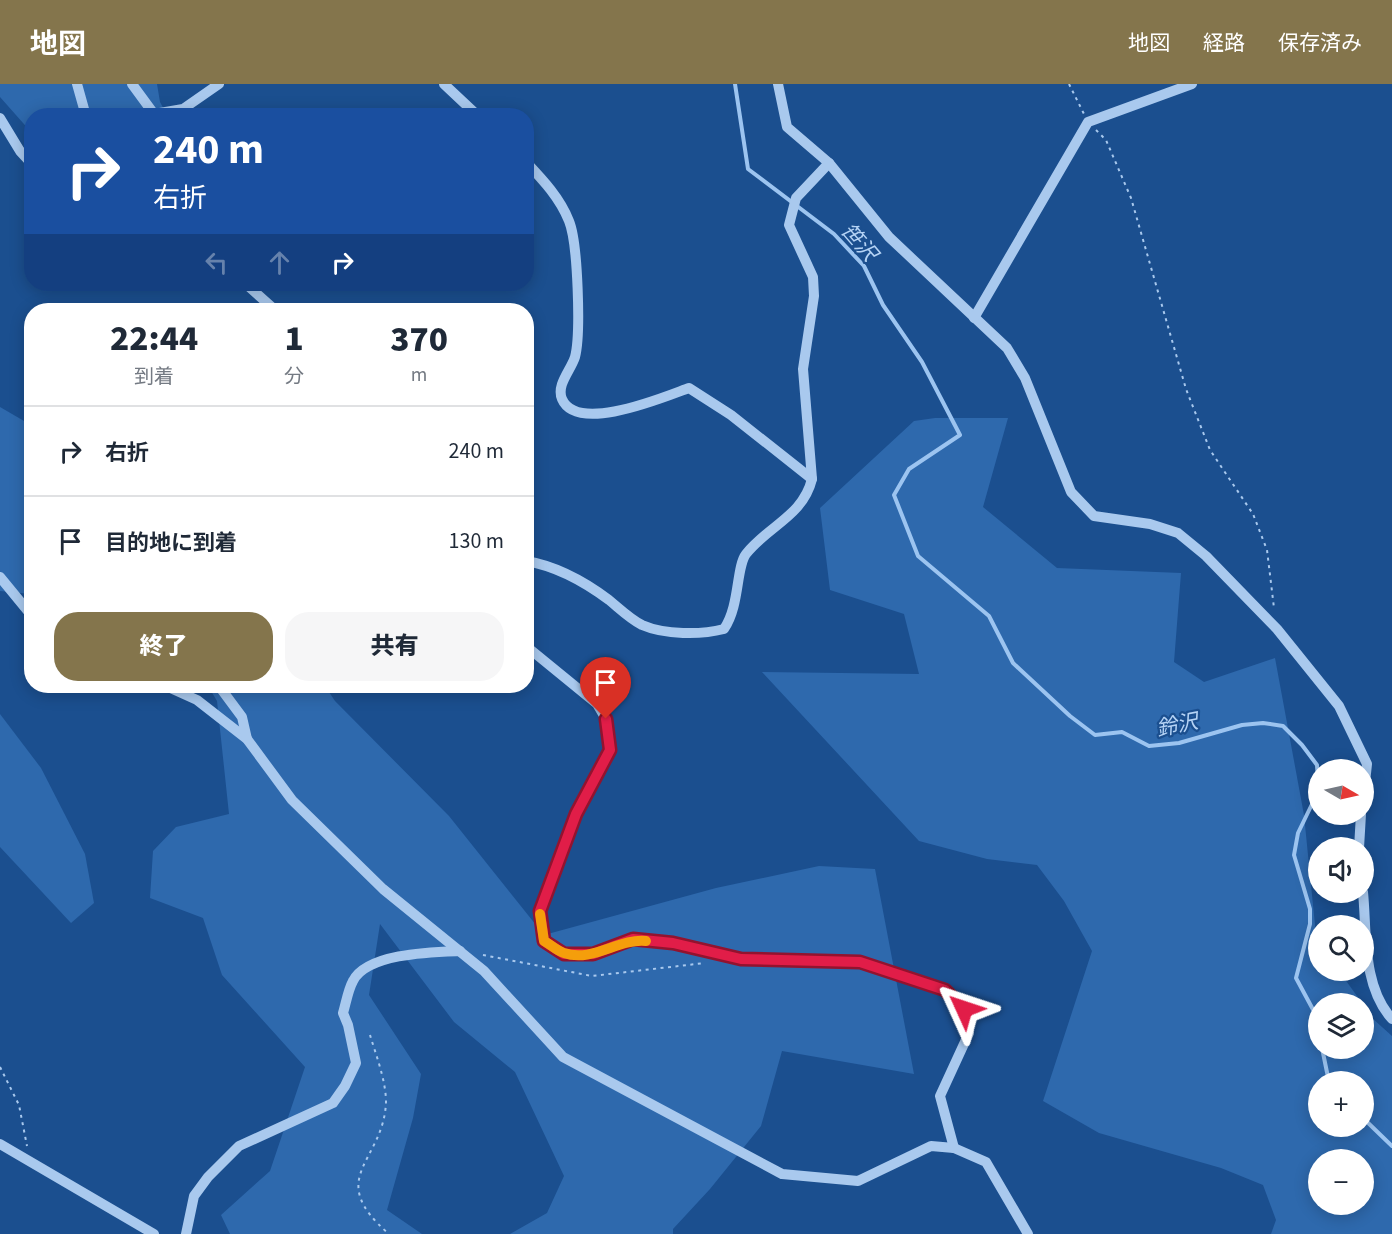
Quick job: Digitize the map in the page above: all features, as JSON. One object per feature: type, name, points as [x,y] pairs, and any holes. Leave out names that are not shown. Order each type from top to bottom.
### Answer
[{"type":"street","points":[[77,84],[84,108]]},
{"type":"street","points":[[132,84],[150,108]]},
{"type":"street","points":[[188,108],[219,84]]},
{"type":"street","points":[[444,84],[470,108]]},
{"type":"street","points":[[778,84],[788,127],[829,163],[889,237],[1007,348],[1025,378],[1071,492],[1094,516],[1150,524],[1178,533],[1206,556],[1277,629],[1339,706],[1365,759]]},
{"type":"street","points":[[974,318],[1088,122],[1192,84]]},
{"type":"street","points":[[0,118],[24,155]]},
{"type":"street","points":[[534,563],[556,570],[590,586],[643,626],[663,631],[694,632],[724,629],[734,608],[745,556],[794,512],[808,492],[812,479],[804,369],[814,296],[813,277],[789,225],[796,198],[829,163]]},
{"type":"street","points":[[534,171],[556,196],[570,222],[578,337],[574,358],[563,381],[561,397],[566,406],[579,412],[598,416],[689,388],[731,415],[812,479]]},
{"type":"street","points":[[254,291],[267,303]]},
{"type":"street","points":[[0,577],[24,606]]},
{"type":"street","points":[[534,653],[597,704],[606,719],[610,750],[576,814],[540,911],[544,941],[564,954],[593,954],[633,939],[673,943],[741,959],[860,962],[945,990],[964,1009],[969,1033],[940,1096],[954,1148]]},
{"type":"street","points":[[182,693],[197,700],[247,739],[292,800],[383,889],[484,971],[563,1057],[782,1174],[858,1181],[931,1146],[954,1148],[986,1162],[1028,1234]]},
{"type":"street","points":[[224,693],[242,717],[247,739]]},
{"type":"street","points":[[1364,903],[1371,977],[1378,997],[1392,1018]]},
{"type":"street","points":[[186,1234],[194,1196],[208,1177],[239,1146],[333,1103],[345,1086],[356,1063],[348,1025],[343,1013],[353,979],[368,968],[392,958],[423,952],[459,951]]},
{"type":"street","points":[[0,1144],[154,1234]]},
{"type":"path","points":[[1069,84],[1088,122],[1106,140],[1131,198],[1186,389],[1210,450],[1253,513],[1268,550],[1277,629]]},
{"type":"path","points":[[482,955],[592,976],[707,963]]},
{"type":"path","points":[[370,1035],[386,1102],[382,1124],[363,1162],[359,1195],[364,1210],[389,1234]]},
{"type":"path","points":[[0,1067],[19,1106],[30,1160]]},
{"type":"shaded area","points":[[0,84],[157,84],[163,108],[24,108],[24,124],[0,97]]},
{"type":"shaded area","points":[[0,407],[24,421],[24,593],[0,591]]},
{"type":"shaded area","points":[[935,418],[1008,418],[983,507],[1057,568],[1181,573],[1174,662],[1204,682],[1275,658],[1304,815],[1308,855],[1308,903],[1313,903],[1314,915],[1308,915],[1308,981],[1346,981],[1355,993],[1308,993],[1308,1059],[1374,1059],[1374,1020],[1392,1036],[1392,1234],[1271,1234],[1276,1220],[1263,1185],[1221,1168],[1099,1133],[1043,1101],[1092,951],[1064,901],[1037,865],[987,859],[919,841],[762,672],[919,674],[904,614],[830,590],[820,508],[914,421]]},
{"type":"shaded area","points":[[212,693],[330,693],[449,816],[544,935],[716,888],[819,866],[875,869],[914,1074],[782,1051],[761,1126],[710,1189],[673,1229],[673,1234],[510,1234],[547,1213],[564,1176],[515,1072],[454,1022],[380,924],[369,995],[421,1074],[413,1118],[387,1210],[422,1234],[230,1234],[221,1215],[270,1171],[305,1067],[222,975],[203,918],[150,898],[153,851],[176,827],[229,814],[217,701]]},
{"type":"shaded area","points":[[0,714],[41,768],[85,854],[94,903],[71,923],[0,847]]},
{"type":"waterway","name":"鈴沢","points":[[735,84],[748,169],[834,234],[864,266],[883,305],[922,362],[960,435],[909,469],[894,495],[918,556],[989,616],[1013,663],[1070,716],[1095,735],[1122,732],[1149,746],[1179,743],[1242,725],[1263,723],[1283,726],[1302,745],[1317,765],[1318,780],[1315,798],[1298,833],[1294,855],[1310,909],[1310,924],[1296,978],[1308,1000]]},
{"type":"waterway","name":"鈴沢","points":[[1324,1059],[1327,1071]]},
{"type":"waterway","name":"鈴沢","points":[[1374,1129],[1392,1146]]},
{"type":"slow traffic","points":[[540,914],[544,941],[564,954],[593,954],[633,939],[646,941]]},
{"type":"route","points":[[606,719],[610,750],[576,814],[558,858],[540,911],[544,941],[564,954],[593,954],[633,939],[673,943],[741,959],[860,962],[945,990],[964,1009]]},
{"type":"water label","name":"笹沢","points":[[859,242]]}]
